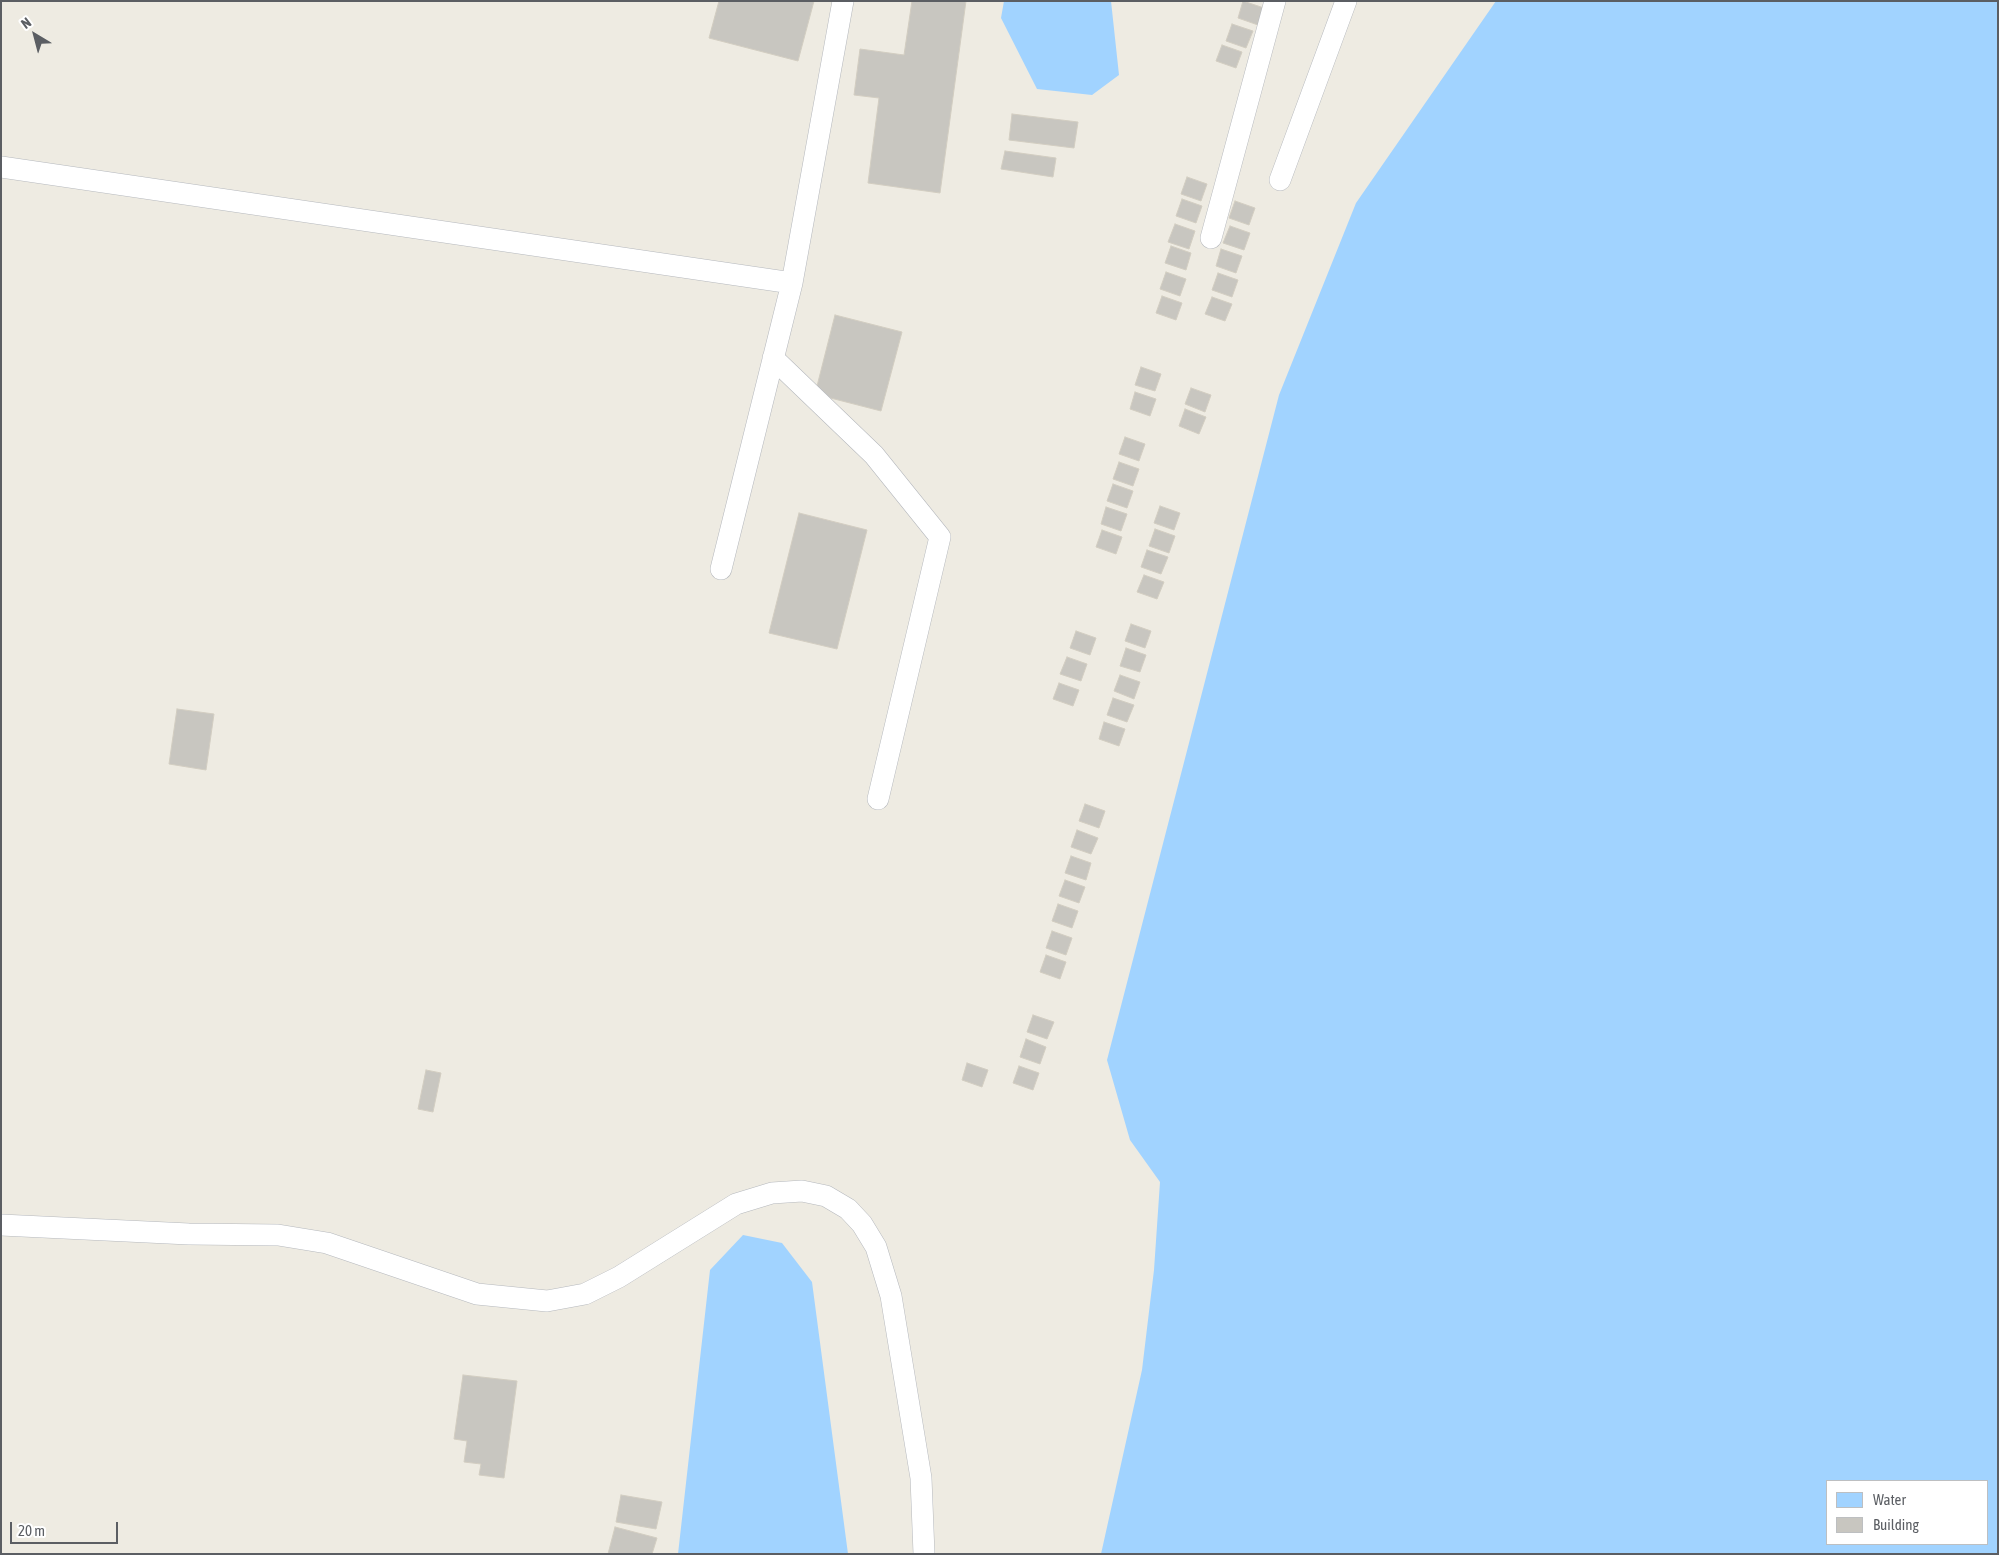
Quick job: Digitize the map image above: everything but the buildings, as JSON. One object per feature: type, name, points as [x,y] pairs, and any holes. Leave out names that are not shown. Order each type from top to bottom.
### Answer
[{"type":"lane","points":[[721,570],[792,283],[843,1]]},
{"type":"lane","points":[[1211,238],[1275,1]]},
{"type":"lane","points":[[1280,180],[1346,1]]},
{"type":"lane","points":[[1,167],[792,283]]},
{"type":"lane","points":[[773,358],[874,455],[940,537],[878,799]]},
{"type":"lane","points":[[1,1225],[189,1234],[278,1235],[327,1243],[477,1294],[547,1300],[585,1294],[619,1277],[736,1204],[772,1193],[802,1191],[826,1196],[848,1209],[862,1224],[876,1246],[891,1296],[921,1478],[924,1554]]},
{"type":"water","points":[[1004,1],[1111,1],[1119,75],[1092,95],[1037,89],[1001,18]]},
{"type":"water","points":[[1496,1],[1998,1],[1998,1554],[1101,1554],[1142,1370],[1154,1270],[1160,1182],[1130,1140],[1107,1060],[1279,395],[1356,203]]},
{"type":"water","points":[[743,1235],[782,1243],[812,1282],[848,1554],[678,1554],[710,1270]]}]
